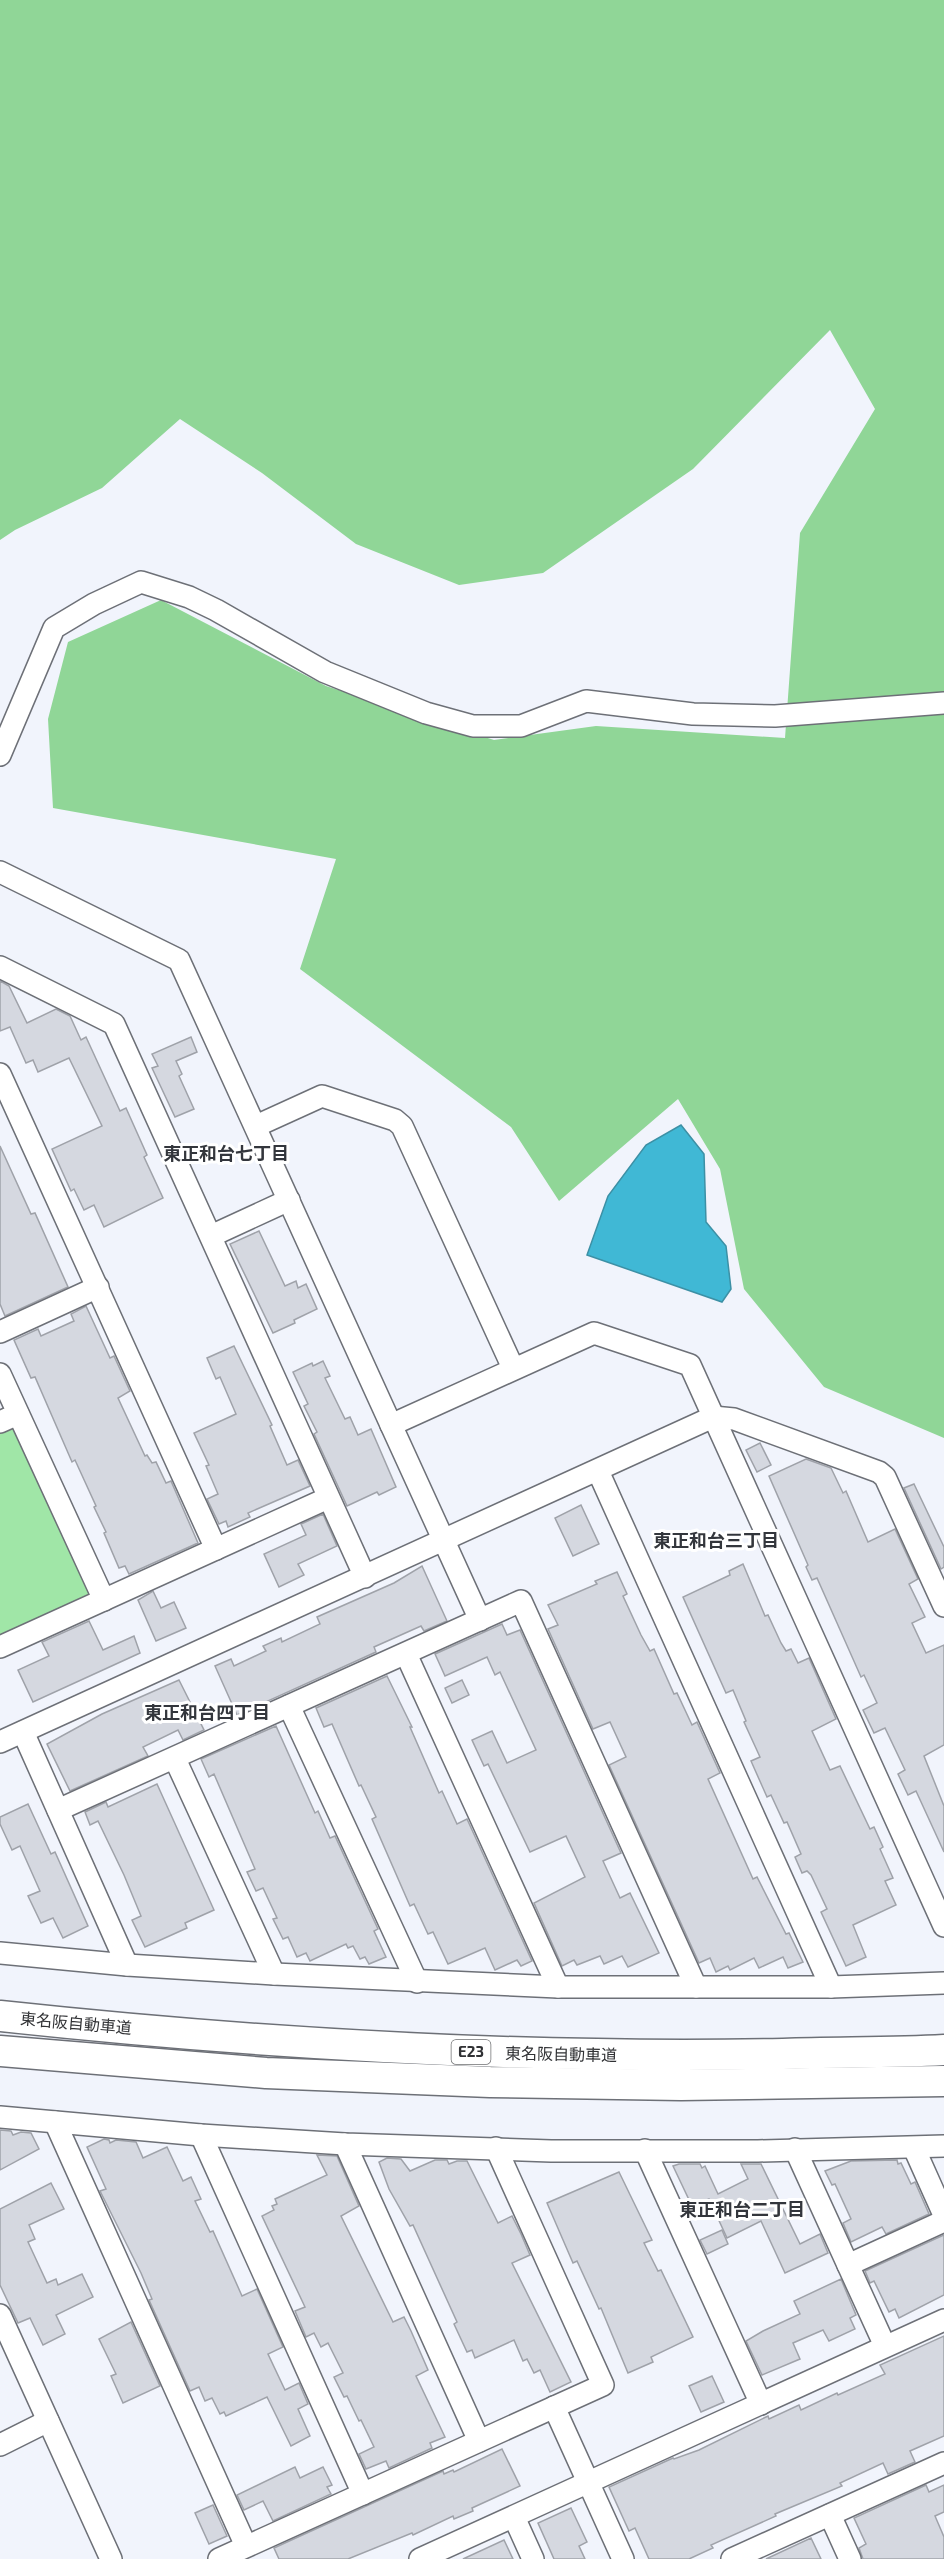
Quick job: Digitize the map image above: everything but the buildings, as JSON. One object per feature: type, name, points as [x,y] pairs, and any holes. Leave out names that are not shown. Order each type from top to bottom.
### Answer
[{"type":"highway","name":"東名阪自動車道","points":[[0,2016],[268,2041],[488,2052],[679,2056],[944,2050]]},
{"type":"highway","name":"東名阪自動車道","points":[[0,2051],[266,2073],[490,2082],[681,2085],[944,2082]]},
{"type":"street","points":[[0,755],[54,628],[94,604],[141,582],[189,597],[216,610],[325,672],[426,713],[473,726],[521,726],[586,700],[693,714],[775,716],[944,703]]},
{"type":"street","points":[[0,872],[179,960],[480,1620]]},
{"type":"street","points":[[0,967],[114,1024],[365,1577]]},
{"type":"street","points":[[0,1074],[216,1549]]},
{"type":"street","points":[[256,1126],[322,1096],[395,1120],[402,1126],[513,1368]]},
{"type":"street","points":[[211,1236],[289,1200]]},
{"type":"street","points":[[0,1332],[98,1287]]},
{"type":"street","points":[[391,1425],[594,1333],[690,1365],[944,1926]]},
{"type":"street","points":[[0,1374],[9,1418],[104,1600]]},
{"type":"street","points":[[0,1742],[713,1418],[734,1419],[879,1472],[885,1477],[944,1606]]},
{"type":"street","points":[[598,1471],[831,1987]]},
{"type":"street","points":[[0,1647],[328,1498]]},
{"type":"street","points":[[58,1810],[521,1601],[696,1987]]},
{"type":"street","points":[[406,1654],[558,1987]]},
{"type":"street","points":[[290,1706],[417,1982]]},
{"type":"street","points":[[23,1732],[128,1965]]},
{"type":"street","points":[[175,1758],[273,1974]]},
{"type":"street","points":[[0,1953],[128,1965],[273,1974],[558,1987],[831,1987],[944,1983]]},
{"type":"street","points":[[0,2117],[201,2135],[345,2144],[551,2151],[944,2146]]},
{"type":"street","points":[[55,2122],[246,2546]]},
{"type":"street","points":[[201,2135],[363,2494]]},
{"type":"street","points":[[345,2144],[479,2440]]},
{"type":"street","points":[[219,2559],[603,2385],[496,2148]]},
{"type":"street","points":[[914,2148],[944,2215]]},
{"type":"street","points":[[795,2149],[885,2346]]},
{"type":"street","points":[[645,2150],[761,2404]]},
{"type":"street","points":[[848,2265],[944,2221]]},
{"type":"street","points":[[0,2315],[107,2557]]},
{"type":"street","points":[[420,2559],[944,2320]]},
{"type":"street","points":[[554,2407],[623,2559]]},
{"type":"street","points":[[0,2445],[48,2421]]},
{"type":"street","points":[[732,2559],[944,2463]]},
{"type":"street","points":[[830,2515],[850,2559]]},
{"type":"street","points":[[514,2517],[533,2559]]},
{"type":"green space","points":[[0,0],[944,0],[944,1438],[824,1387],[744,1289],[720,1169],[678,1099],[559,1201],[511,1127],[300,969],[336,859],[53,808],[48,719],[68,642],[161,600],[326,686],[494,740],[596,726],[785,738],[800,533],[875,409],[830,330],[693,469],[543,573],[459,585],[356,544],[262,473],[180,419],[102,488],[15,530],[0,540]]},
{"type":"green space","points":[[9,1426],[16,1430],[90,1591],[87,1599],[0,1639],[0,1430]]},
{"type":"water","points":[[681,1125],[704,1154],[706,1222],[726,1246],[731,1289],[722,1302],[587,1255],[608,1196],[646,1145]]},
{"type":"district","name":"東正和台七丁目","points":[[226,1154]]},
{"type":"district","name":"東正和台三丁目","points":[[716,1541]]},
{"type":"district","name":"東正和台四丁目","points":[[207,1713]]},
{"type":"district","name":"東正和台二丁目","points":[[742,2210]]}]
